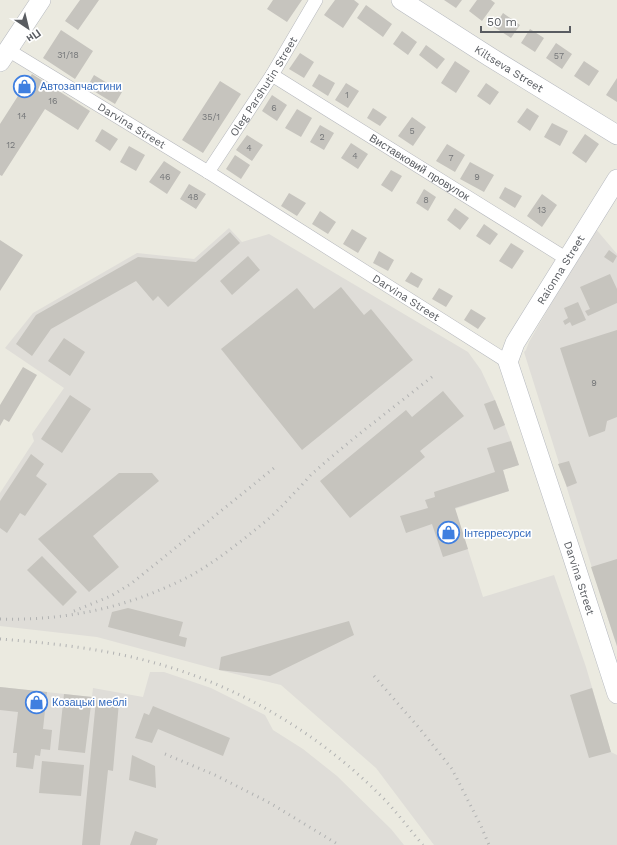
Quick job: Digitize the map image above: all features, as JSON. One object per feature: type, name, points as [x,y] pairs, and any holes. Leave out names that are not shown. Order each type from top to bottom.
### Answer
[{"type":"street","points":[[4,56],[41,0]]},
{"type":"street","name":"Oleg Parshutin Street","points":[[208,172],[272,75],[316,0]]},
{"type":"street","name":"Kiltseva Street","points":[[402,0],[490,57],[617,135]]},
{"type":"street","name":"Darvina Street","points":[[4,56],[208,172],[508,362],[617,694]]},
{"type":"street","name":"Виставковий провулок","points":[[272,75],[567,259]]},
{"type":"street","name":"Raionna Street","points":[[508,362],[515,344],[617,179]]},
{"type":"shaded area","points":[[229,228],[242,242],[269,234],[468,352],[481,370],[495,400],[519,465],[503,470],[509,491],[455,509],[483,597],[554,575],[586,667],[611,752],[617,755],[617,845],[434,845],[376,768],[281,685],[97,637],[0,626],[0,493],[34,441],[32,434],[64,388],[5,348],[33,313],[137,253],[194,259]]},
{"type":"shaded area","points":[[595,228],[617,254],[617,647],[524,352]]},
{"type":"shaded area","points":[[150,672],[164,672],[211,688],[265,715],[273,730],[303,749],[337,776],[391,829],[404,845],[0,845],[0,687],[92,697],[93,688],[143,697]]},
{"type":"building","points":[[80,0],[99,0],[78,30],[65,21]]},
{"type":"building","points":[[273,0],[302,0],[287,22],[267,9]]},
{"type":"building","points":[[335,0],[354,0],[359,4],[343,28],[324,15]]},
{"type":"building","points":[[444,0],[462,0],[456,8]]},
{"type":"building","points":[[477,0],[491,0],[495,3],[482,21],[469,11]]},
{"type":"building","points":[[366,5],[392,24],[383,37],[357,18]]},
{"type":"building","points":[[503,13],[520,25],[511,38],[494,27]]},
{"type":"building","points":[[530,29],[544,38],[535,52],[521,43]]},
{"type":"building","points":[[61,30],[93,51],[75,79],[43,58]]},
{"type":"building","points":[[402,31],[417,42],[408,55],[393,44]]},
{"type":"building","points":[[556,43],[572,54],[562,69],[546,58]]},
{"type":"building","points":[[426,45],[445,59],[437,69],[419,55]]},
{"type":"building","points":[[300,53],[314,62],[304,78],[289,69]]},
{"type":"building","points":[[455,61],[470,71],[456,93],[441,83]]},
{"type":"building","points":[[584,61],[599,71],[589,86],[574,76]]},
{"type":"building","points":[[32,74],[90,111],[78,130],[45,109],[2,176],[0,175],[0,124]]},
{"type":"building","points":[[319,74],[335,83],[328,96],[312,86]]},
{"type":"building","points":[[94,75],[122,92],[115,104],[87,87]]},
{"type":"building","points":[[617,78],[617,102],[606,95]]},
{"type":"building","points":[[220,81],[241,94],[203,153],[182,140]]},
{"type":"building","points":[[346,83],[359,91],[348,108],[335,100]]},
{"type":"building","points":[[486,83],[499,92],[490,105],[477,96]]},
{"type":"building","points":[[272,95],[287,105],[277,121],[262,111]]},
{"type":"building","points":[[373,108],[387,117],[380,126],[367,118]]},
{"type":"building","points":[[527,108],[539,116],[530,131],[517,122]]},
{"type":"building","points":[[297,109],[312,118],[301,137],[285,128]]},
{"type":"building","points":[[412,117],[426,127],[413,146],[398,136]]},
{"type":"building","points":[[552,123],[568,131],[560,146],[544,137]]},
{"type":"building","points":[[320,125],[334,133],[324,150],[310,142]]},
{"type":"building","points":[[102,129],[118,139],[110,151],[95,141]]},
{"type":"building","points":[[585,134],[599,144],[586,163],[572,153]]},
{"type":"building","points":[[247,135],[263,145],[252,161],[236,150]]},
{"type":"building","points":[[351,143],[368,154],[358,169],[341,158]]},
{"type":"building","points":[[447,144],[465,155],[455,172],[436,161]]},
{"type":"building","points":[[129,146],[145,155],[136,171],[120,162]]},
{"type":"building","points":[[235,155],[250,165],[241,179],[226,169]]},
{"type":"building","points":[[164,161],[181,172],[167,194],[149,182]]},
{"type":"building","points":[[470,162],[494,175],[484,192],[460,179]]},
{"type":"building","points":[[391,170],[402,176],[392,192],[381,185]]},
{"type":"building","points":[[189,184],[206,194],[196,209],[180,199]]},
{"type":"building","points":[[505,187],[522,196],[515,208],[499,198]]},
{"type":"building","points":[[424,189],[436,197],[428,211],[416,203]]},
{"type":"building","points":[[289,193],[306,203],[297,216],[281,206]]},
{"type":"building","points":[[542,194],[557,205],[542,227],[527,216]]},
{"type":"building","points":[[455,208],[469,218],[460,230],[447,220]]},
{"type":"building","points":[[320,211],[336,222],[328,234],[312,224]]},
{"type":"building","points":[[484,224],[498,234],[490,245],[476,236]]},
{"type":"building","points":[[352,229],[367,238],[358,253],[343,244]]},
{"type":"building","points":[[230,232],[240,243],[168,307],[158,296],[153,301],[136,281],[51,329],[32,356],[16,344],[36,315],[138,257],[196,262]]},
{"type":"building","points":[[0,240],[23,255],[0,291]]},
{"type":"building","points":[[511,243],[524,251],[512,269],[499,261]]},
{"type":"building","points":[[609,250],[617,256],[613,263],[604,257]]},
{"type":"building","points":[[379,251],[394,260],[388,271],[373,263]]},
{"type":"building","points":[[248,256],[260,270],[232,295],[220,281]]},
{"type":"building","points":[[411,272],[423,279],[418,288],[405,281]]},
{"type":"building","points":[[610,274],[617,289],[617,303],[588,316],[585,311],[590,309],[580,287]]},
{"type":"building","points":[[341,287],[364,315],[371,309],[413,360],[302,450],[221,349],[297,288],[314,309]]},
{"type":"building","points":[[439,288],[453,296],[446,307],[432,299]]},
{"type":"building","points":[[578,302],[586,320],[572,326],[570,322],[565,325],[563,321],[568,318],[564,308]]},
{"type":"building","points":[[471,309],[486,318],[478,329],[464,320]]},
{"type":"building","points":[[617,330],[617,417],[607,421],[605,431],[589,437],[560,348]]},
{"type":"building","points":[[64,338],[85,352],[70,376],[48,361]]},
{"type":"building","points":[[23,367],[37,375],[9,422],[4,419],[0,426],[0,405]]},
{"type":"building","points":[[443,391],[464,416],[420,451],[425,457],[350,518],[320,481],[406,410],[412,417]]},
{"type":"building","points":[[70,395],[91,409],[62,453],[41,439]]},
{"type":"building","points":[[495,400],[505,425],[494,430],[484,404]]},
{"type":"building","points":[[511,441],[519,465],[503,470],[509,491],[455,508],[468,549],[443,557],[432,524],[406,533],[400,516],[428,508],[425,500],[435,497],[434,492],[495,472],[487,448]]},
{"type":"building","points":[[31,454],[44,464],[36,476],[47,484],[25,516],[20,513],[7,533],[0,528],[0,501]]},
{"type":"building","points":[[569,461],[577,483],[567,487],[558,464]]},
{"type":"building","points":[[119,473],[152,473],[159,481],[93,536],[119,567],[89,592],[38,539]]},
{"type":"building","points":[[42,556],[77,592],[63,606],[27,570]]},
{"type":"building","points":[[617,559],[617,646],[591,567]]},
{"type":"building","points":[[128,608],[183,622],[179,636],[187,638],[185,647],[108,627],[112,612]]},
{"type":"building","points":[[349,621],[354,635],[270,676],[219,670],[221,657]]},
{"type":"building","points":[[0,687],[47,692],[43,729],[52,730],[50,750],[41,749],[40,756],[35,755],[33,769],[16,767],[17,753],[13,753],[18,712],[0,710]]},
{"type":"building","points":[[592,688],[611,752],[589,758],[570,695]]},
{"type":"building","points":[[64,694],[92,697],[85,753],[58,750]]},
{"type":"building","points":[[96,700],[119,702],[113,771],[108,770],[100,845],[82,845]]},
{"type":"building","points":[[153,706],[230,738],[223,756],[158,729],[152,743],[135,738],[144,713],[149,715]]},
{"type":"building","points":[[132,755],[155,766],[156,788],[129,780]]},
{"type":"building","points":[[42,761],[84,765],[81,796],[39,793]]},
{"type":"building","points":[[135,831],[158,839],[156,845],[130,845]]},
{"type":"railway","points":[[0,619],[50,617],[98,610],[144,596],[190,576],[227,552],[266,521],[327,460],[433,376]]},
{"type":"railway","points":[[74,611],[111,596],[132,583],[274,468]]},
{"type":"railway","points":[[0,639],[78,647],[136,658],[187,673],[219,685],[250,700],[308,735],[336,756],[386,801],[423,845]]},
{"type":"railway","points":[[374,676],[452,769],[489,845]]},
{"type":"railway","points":[[165,754],[215,775],[270,803],[339,845]]},
{"type":"place","name":"Автозапчастини","points":[[24,86]]},
{"type":"place","name":"Інтерресурси","points":[[449,533]]},
{"type":"place","name":"Козацькі меблі","points":[[37,702]]}]
